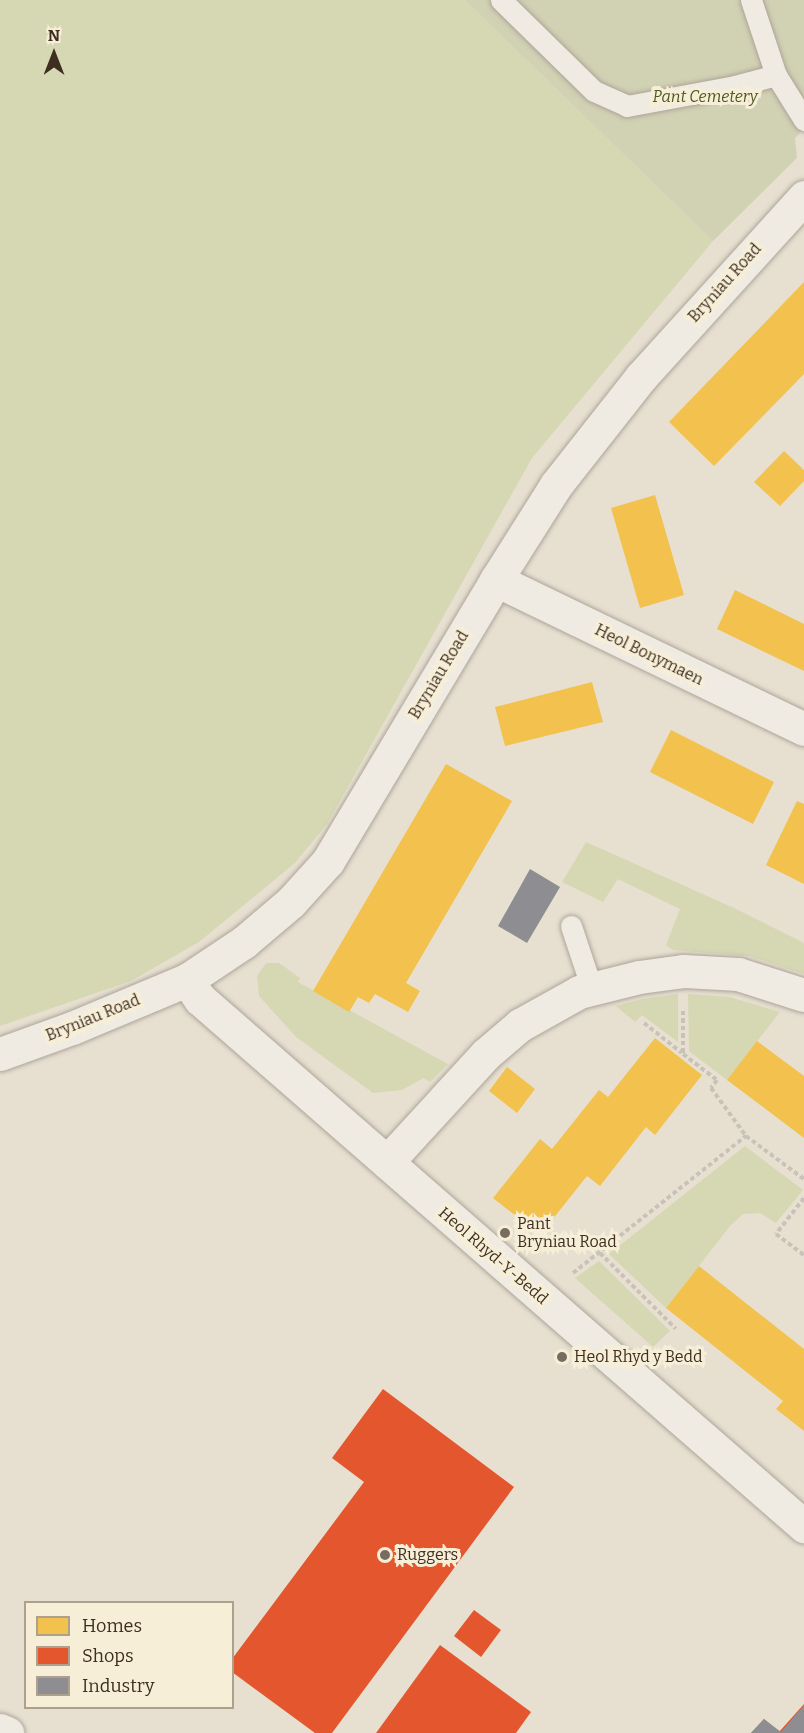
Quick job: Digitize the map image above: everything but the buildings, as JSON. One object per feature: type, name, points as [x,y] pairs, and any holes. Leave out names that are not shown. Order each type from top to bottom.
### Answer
[{"type":"street","name":"Bryniau Road","points":[[0,1054],[72,1028],[187,980],[244,942],[291,902],[328,861],[495,580],[556,485],[641,377],[804,197]]},
{"type":"street","name":"Heol Bonymaen","points":[[495,580],[804,729]]},
{"type":"street","points":[[387,1162],[486,1054],[511,1033],[579,992],[639,977],[682,971],[738,974],[804,996]]},
{"type":"street","name":"Heol Rhyd-Y-Bedd","points":[[187,980],[200,999],[804,1526]]},
{"type":"street","points":[[0,1731],[7,1733]]},
{"type":"lane","points":[[501,0],[594,91],[627,106],[735,86],[776,75]]},
{"type":"lane","points":[[752,0],[776,75],[804,120]]},
{"type":"lane","points":[[571,926],[591,989]]},
{"type":"path","points":[[682,1020],[683,1054]]},
{"type":"path","points":[[644,1023],[717,1080],[711,1088],[746,1136],[804,1179]]},
{"type":"path","name":"Heol Rhyd-Y-Bedd","points":[[563,1280],[746,1136]]},
{"type":"path","points":[[804,1198],[776,1234],[804,1255]]},
{"type":"path","points":[[600,1253],[676,1329]]},
{"type":"green space","points":[[0,0],[465,0],[713,241],[532,458],[327,824],[295,863],[199,942],[131,981],[0,1026]]},
{"type":"green space","name":"Pant Cemetery","points":[[465,0],[804,0],[804,129],[795,138],[797,158],[713,241]]},
{"type":"green space","points":[[586,842],[734,908],[804,943],[804,974],[749,956],[673,950],[666,945],[680,909],[618,879],[603,902],[562,882]]},
{"type":"green space","points":[[266,963],[279,963],[300,978],[298,982],[448,1064],[430,1082],[423,1078],[402,1090],[373,1093],[296,1037],[259,996],[257,976]]},
{"type":"green space","points":[[678,994],[678,1042],[642,1015],[635,1022],[616,1006],[642,999]]},
{"type":"green space","points":[[688,994],[729,997],[780,1012],[727,1080],[689,1051]]},
{"type":"green space","points":[[745,1146],[803,1190],[776,1223],[760,1213],[743,1214],[730,1226],[666,1308],[609,1254]]},
{"type":"green space","points":[[599,1261],[670,1331],[653,1347],[575,1278]]},
{"type":"place","name":"Pant Bryniau Road","points":[[505,1233]]},
{"type":"place","name":"Heol Rhyd y Bedd","points":[[562,1357]]},
{"type":"place","name":"Ruggers","points":[[385,1555]]}]
